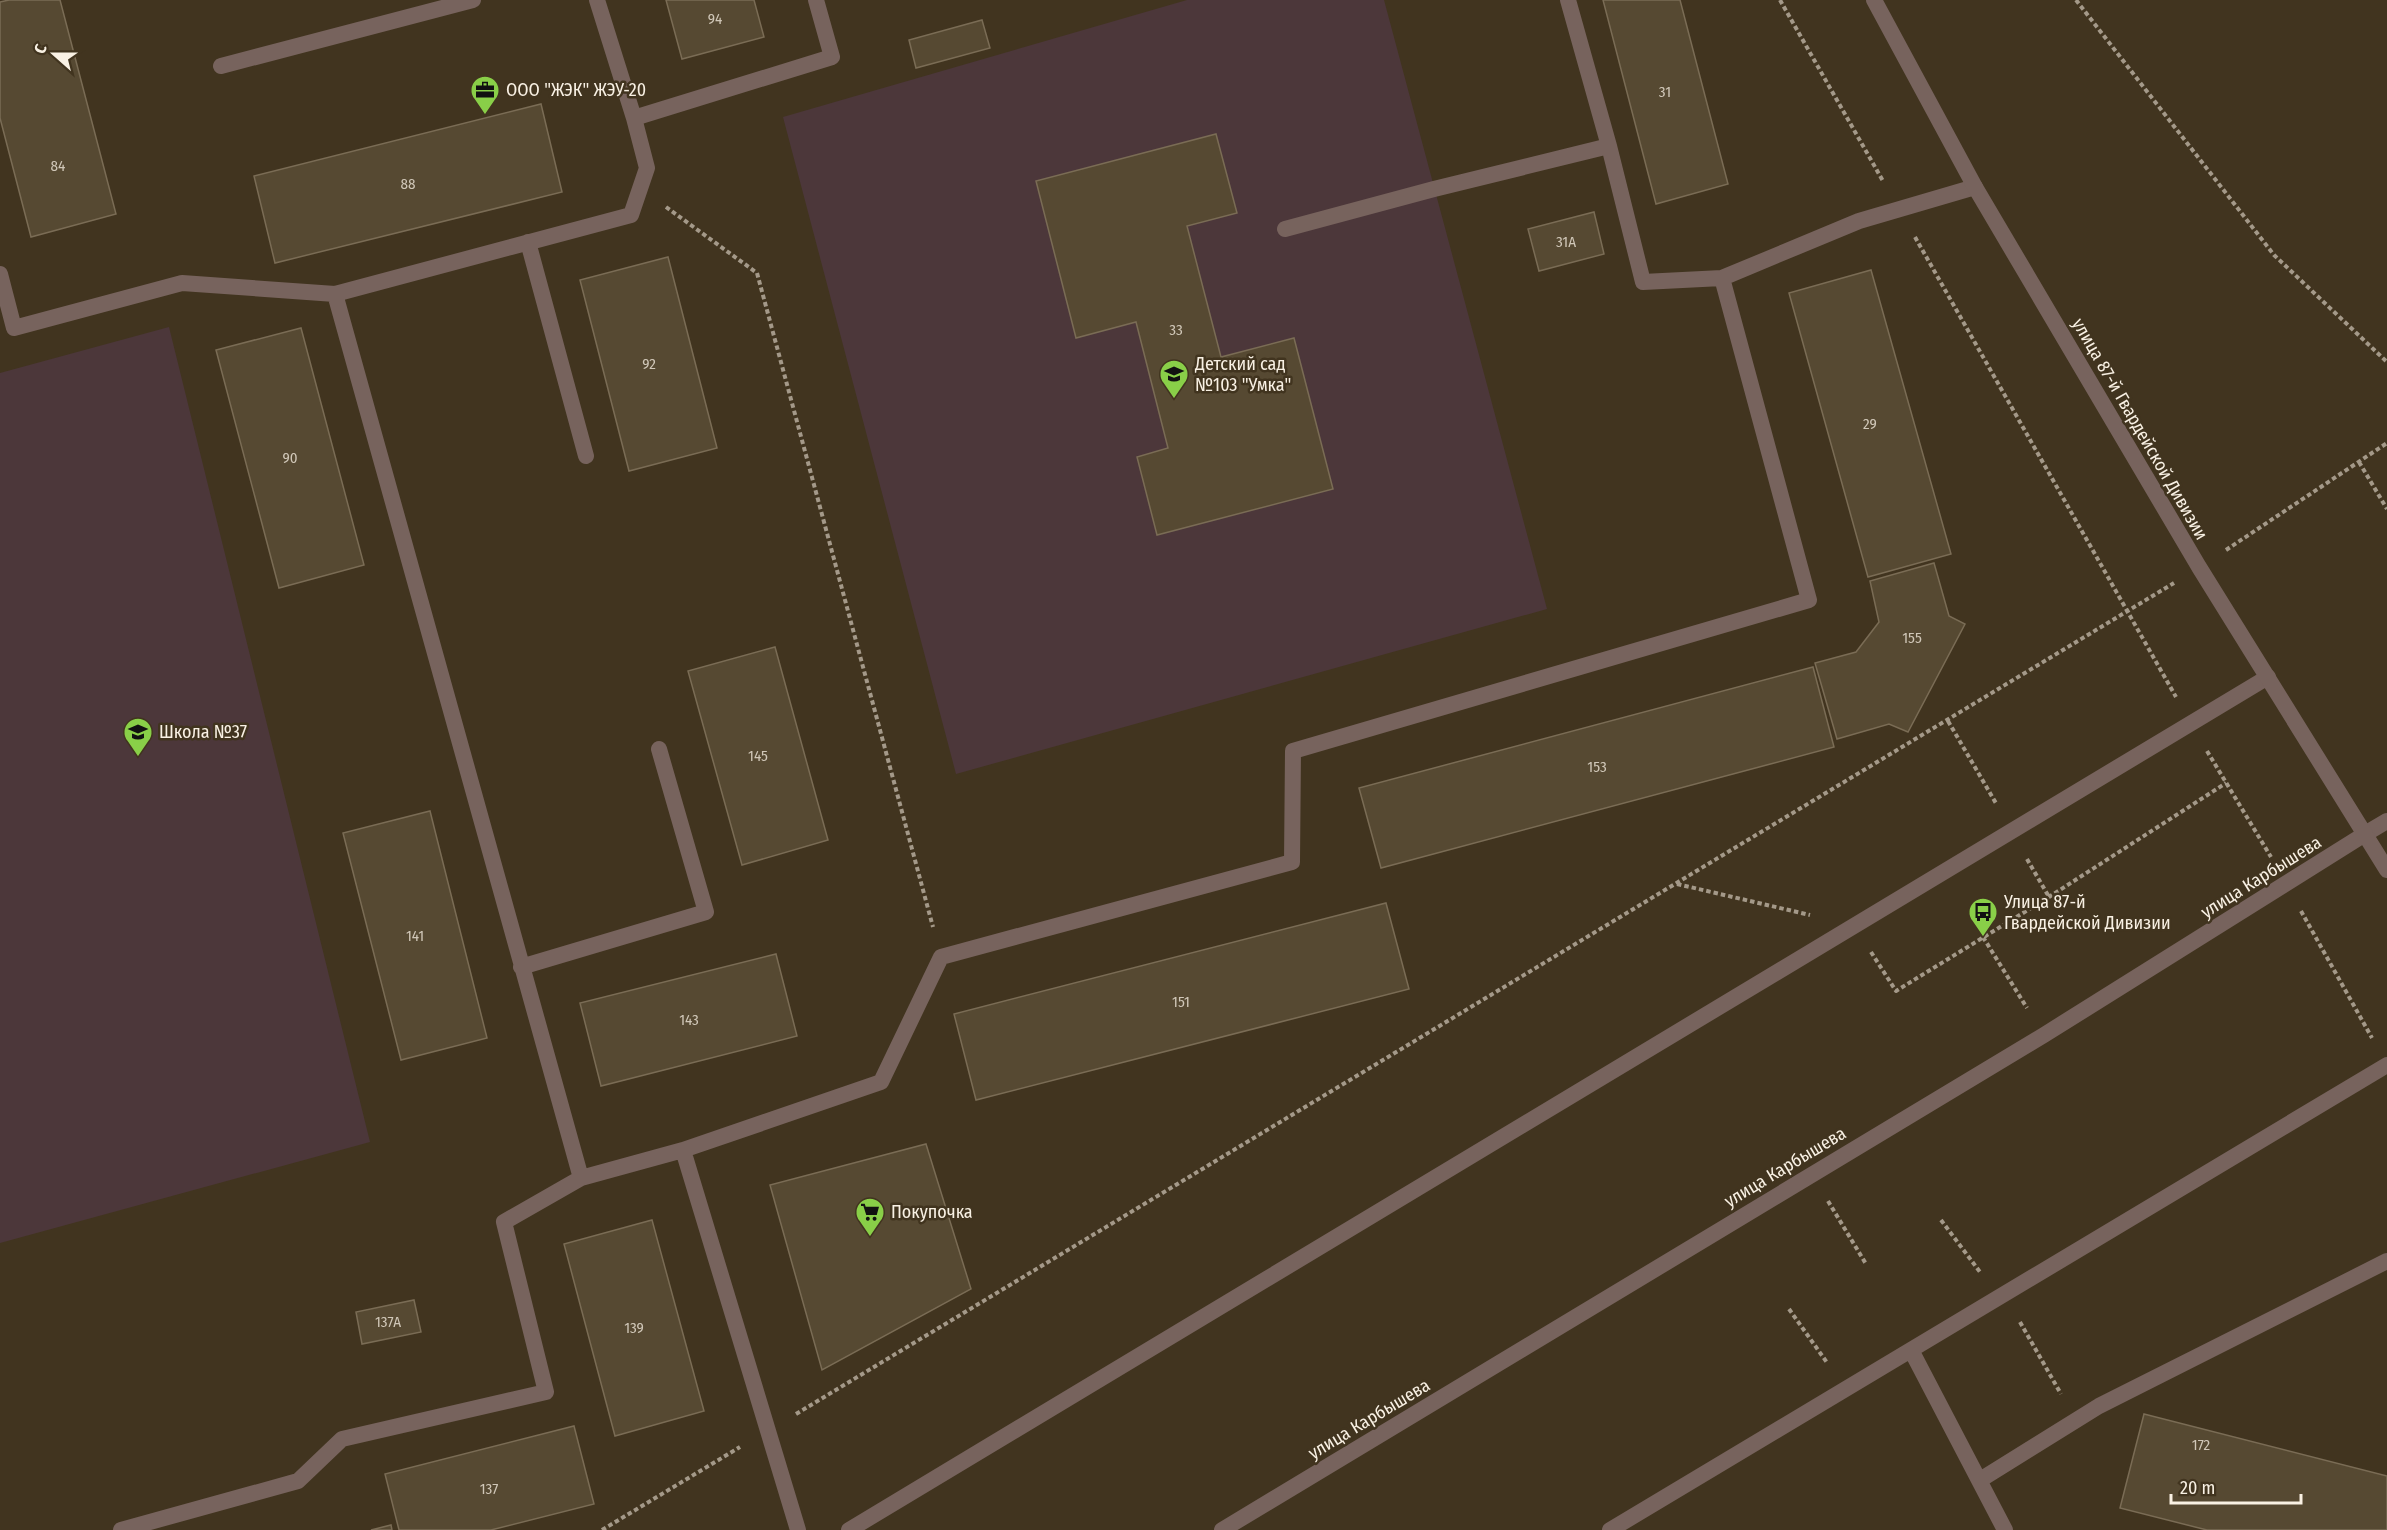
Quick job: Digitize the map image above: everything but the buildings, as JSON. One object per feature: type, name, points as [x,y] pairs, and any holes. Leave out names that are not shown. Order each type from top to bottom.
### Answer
[{"type":"street","points":[[221,66],[473,0]]},
{"type":"street","points":[[0,274],[14,328],[182,283],[334,294],[631,215],[647,168],[634,118],[597,0]]},
{"type":"street","points":[[634,118],[831,57],[816,0]]},
{"type":"street","points":[[1568,0],[1609,146],[1643,282],[1722,278],[1860,221],[1975,187]]},
{"type":"street","name":"улица 87-й Гвардейской Дивизии","points":[[1874,0],[1975,187],[2199,567],[2387,870]]},
{"type":"street","points":[[1285,229],[1609,146]]},
{"type":"street","points":[[528,242],[586,456]]},
{"type":"street","points":[[121,1530],[298,1481],[342,1439],[546,1392],[504,1222],[581,1178],[683,1150],[881,1082],[941,957],[1292,862],[1293,751],[1809,600],[1722,278]]},
{"type":"street","points":[[334,294],[581,1178]]},
{"type":"street","points":[[849,1530],[2268,677]]},
{"type":"street","points":[[521,967],[706,912],[659,749]]},
{"type":"street","name":"улица Карбышева","points":[[1222,1530],[2044,1035],[2387,821]]},
{"type":"street","points":[[1611,1530],[2387,1065]]},
{"type":"street","points":[[683,1150],[798,1530]]},
{"type":"street","points":[[1980,1480],[2076,1420],[2387,1261]]},
{"type":"street","points":[[1911,1350],[2005,1530]]},
{"type":"path","points":[[1780,0],[2191,724],[2287,884],[2376,1045]]},
{"type":"path","points":[[2076,0],[2274,255],[2387,362]]},
{"type":"path","points":[[640,189],[757,273],[941,957]]},
{"type":"path","points":[[602,1530],[2129,612],[2387,443]]},
{"type":"path","points":[[2359,462],[2387,509]]},
{"type":"path","points":[[1896,991],[2226,783]]},
{"type":"path","points":[[1983,937],[2044,1035]]},
{"type":"path","points":[[1812,1174],[1866,1264]]},
{"type":"path","points":[[1941,1220],[1999,1298],[2017,1316],[2076,1420]]},
{"type":"path","points":[[1789,1309],[1846,1389]]},
{"type":"shaded area","name":"Детский сад №103 \"Умка\"","points":[[1187,0],[1384,0],[1547,609],[956,774],[783,117]]},
{"type":"shaded area","name":"Школа №37","points":[[169,327],[370,1142],[0,1243],[0,373]]},
{"type":"place","name":"ООО \"ЖЭК\" ЖЭУ-20","points":[[485,116]]},
{"type":"place","name":"Детский сад №103 \"Умка\"","points":[[1174,400]]},
{"type":"place","name":"Школа №37","points":[[138,758]]},
{"type":"place","name":"Улица 87-й Гвардейской Дивизии","points":[[1983,938]]},
{"type":"place","name":"Покупочка","points":[[870,1238]]}]
